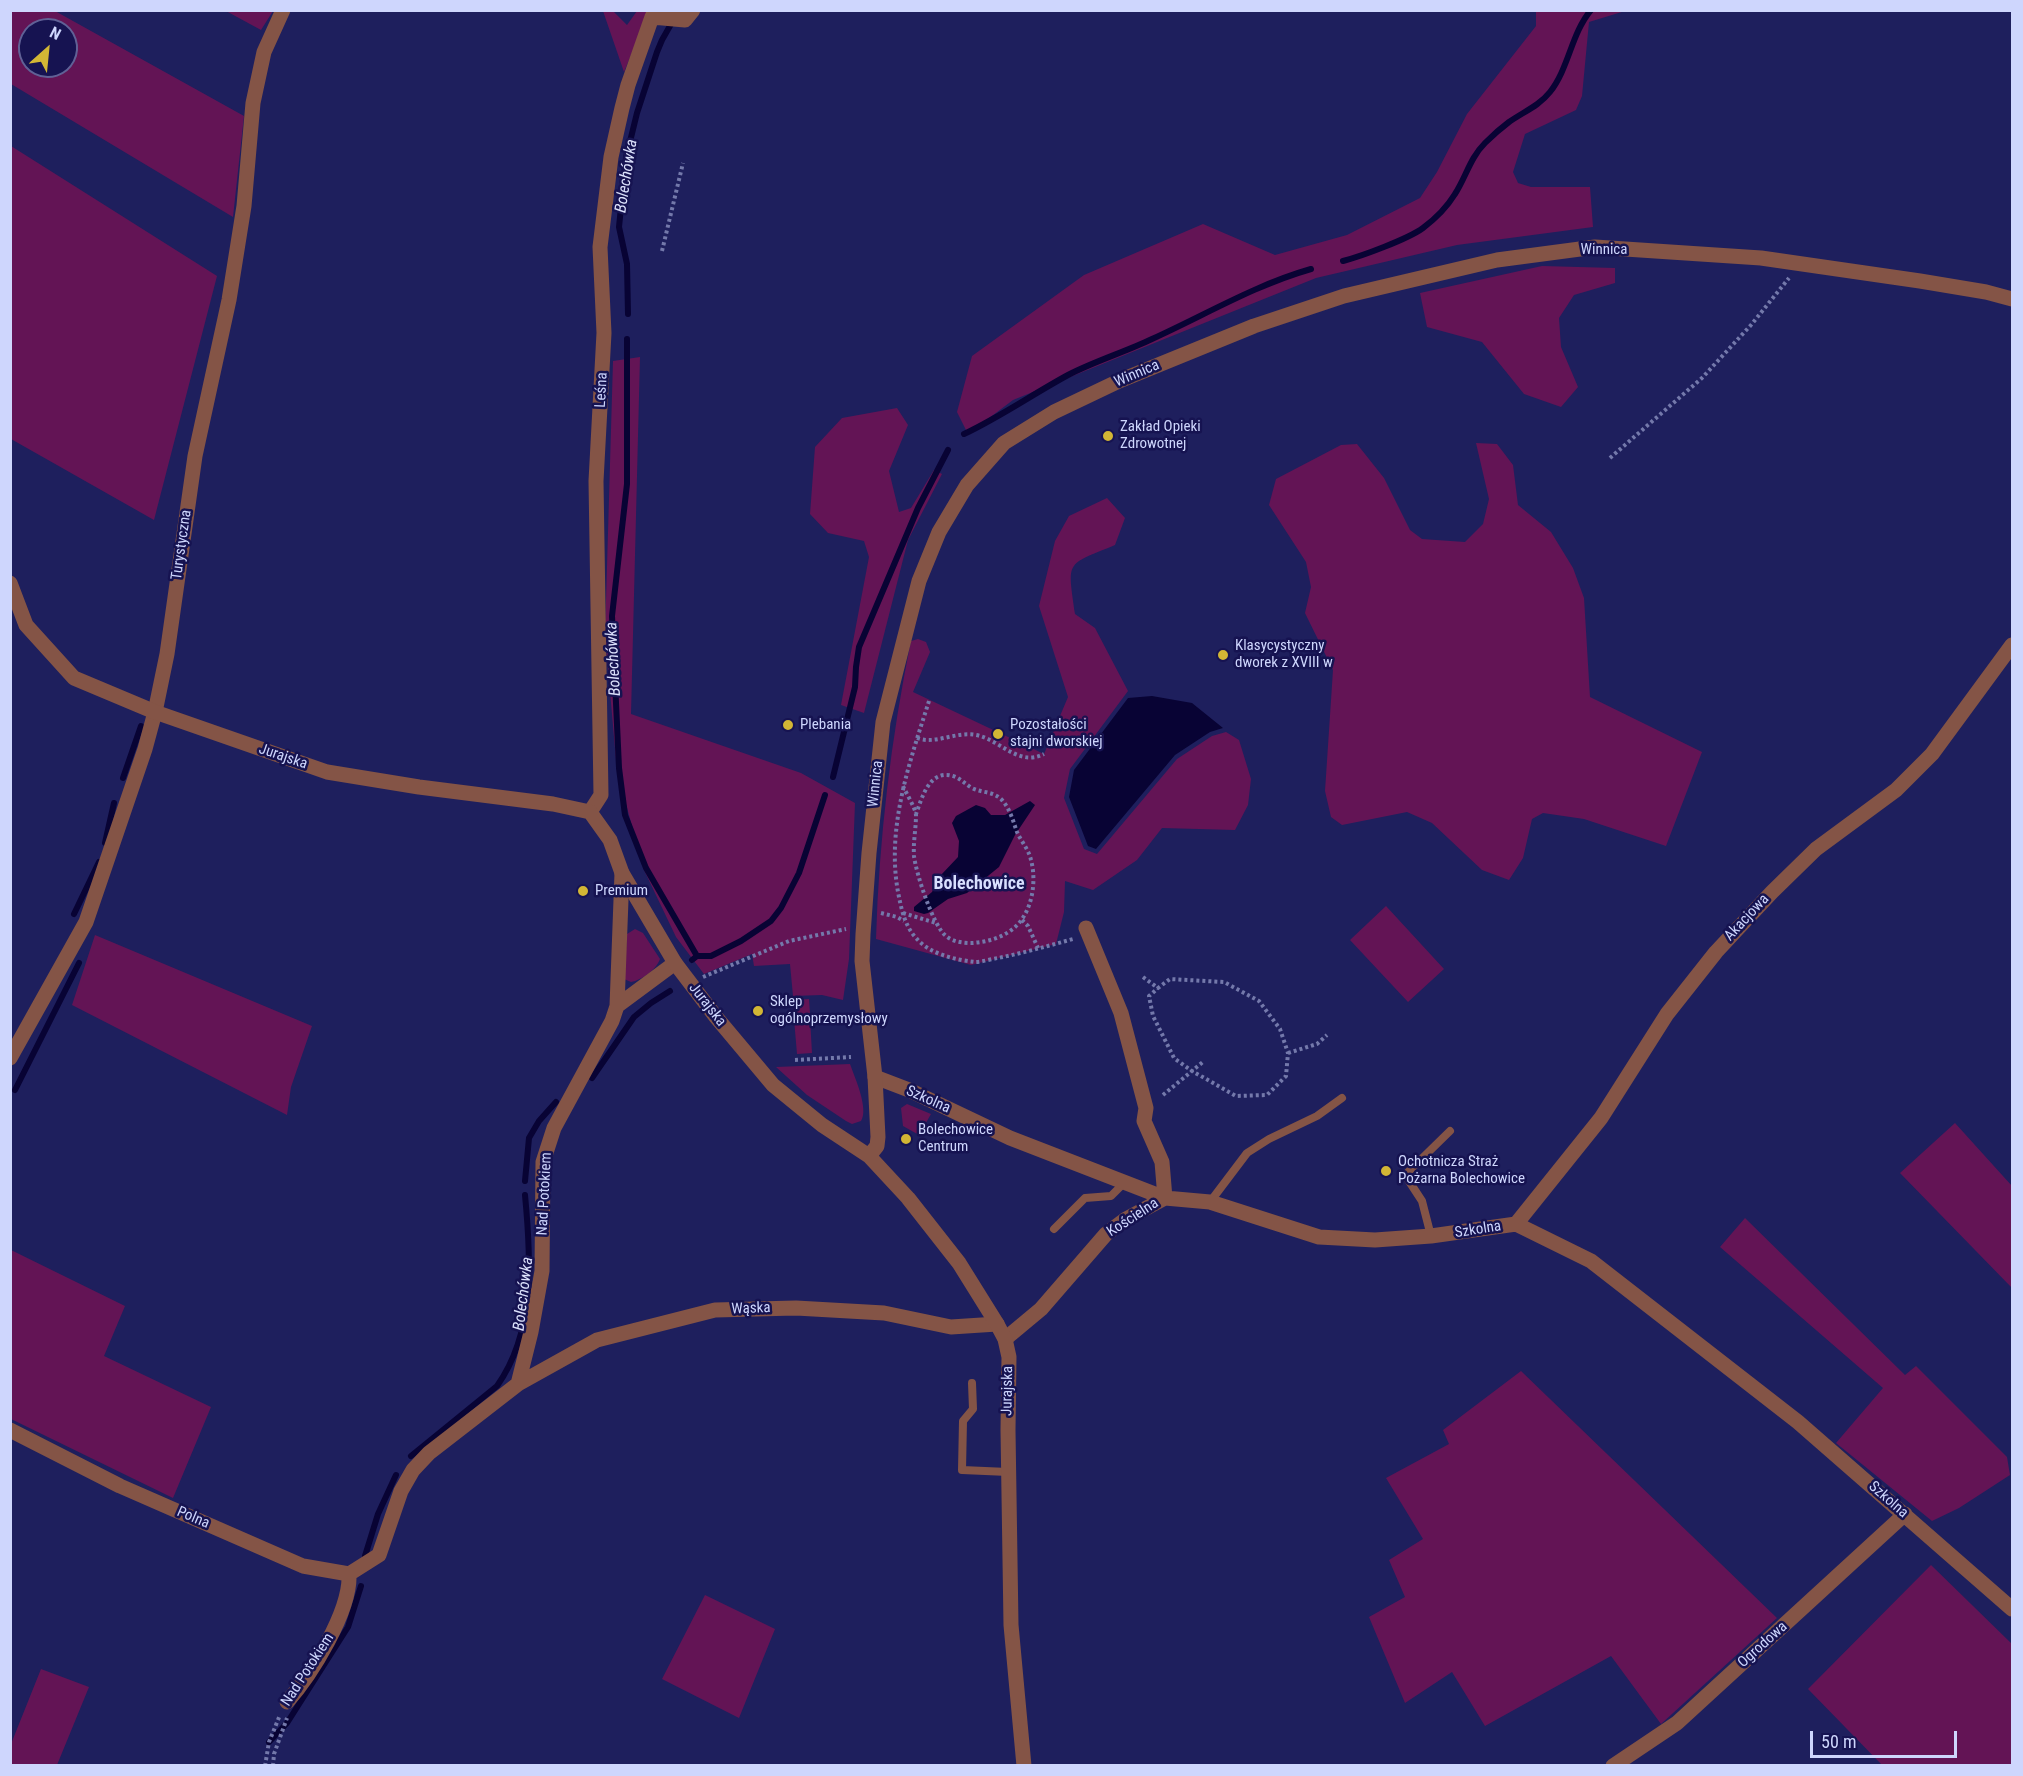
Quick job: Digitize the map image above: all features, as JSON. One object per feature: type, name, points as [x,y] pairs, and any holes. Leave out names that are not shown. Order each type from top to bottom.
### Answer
[{"type":"street","name":"Turystyczna","points":[[10,1058],[86,922],[146,749],[167,654],[195,456],[229,300],[244,206],[253,103],[264,52],[283,10]]},
{"type":"street","name":"Leśna","points":[[590,812],[601,795],[596,480],[604,333],[600,247],[611,157],[628,85],[652,17],[687,15]]},
{"type":"street","name":"Winnica","points":[[869,1156],[877,1146],[878,1137],[875,1077],[862,961],[868,853],[883,722],[919,581],[939,532],[967,484],[1004,444],[1054,412],[1119,381],[1254,326],[1344,296],[1497,260],[1595,247],[1761,258],[1986,292],[2013,299]]},
{"type":"street","name":"Jurajska","points":[[10,583],[26,625],[74,678],[155,712],[327,772],[419,788],[553,804],[590,812],[610,840],[622,873],[675,963],[753,1063],[773,1085],[813,1118],[869,1156],[908,1197],[940,1236],[972,1282],[1005,1339],[1009,1357],[1008,1472],[1011,1625],[1024,1766]]},
{"type":"street","name":"Akacjowa","points":[[1516,1224],[1601,1118],[1667,1014],[1716,952],[1816,849],[1896,790],[1932,754],[2013,645]]},
{"type":"street","name":"Nad Potokiem","points":[[518,1384],[531,1332],[542,1271],[543,1162],[547,1146],[554,1128],[612,1021],[617,1006],[622,873]]},
{"type":"street","name":"Kościelna","points":[[1005,1339],[1041,1309],[1106,1234],[1126,1219],[1165,1198],[1162,1162],[1144,1121],[1146,1108],[1120,1013],[1087,931]]},
{"type":"street","points":[[617,1006],[675,963]]},
{"type":"street","name":"Szkolna","points":[[875,1077],[909,1090],[1010,1138],[1165,1198],[1210,1202],[1319,1237],[1375,1239],[1431,1236],[1516,1224],[1590,1261],[1798,1422],[2013,1609]]},
{"type":"street","name":"Wąska","points":[[518,1384],[597,1340],[715,1310],[796,1308],[884,1313],[951,1327],[998,1324]]},
{"type":"street","points":[[349,1575],[379,1555],[400,1491],[413,1470],[429,1453],[518,1384]]},
{"type":"street","name":"Polna","points":[[10,1430],[120,1486],[303,1566],[349,1575]]},
{"type":"street","name":"Ogrodowa","points":[[1613,1766],[1677,1723],[1905,1514]]},
{"type":"street","name":"Nad Potokiem","points":[[287,1702],[296,1692],[342,1614],[350,1587],[349,1575]]},
{"type":"lane","points":[[1210,1202],[1247,1153],[1269,1139],[1317,1116],[1342,1098]]},
{"type":"lane","points":[[1431,1236],[1422,1201],[1405,1174],[1450,1131]]},
{"type":"lane","points":[[1054,1229],[1085,1198],[1111,1196],[1125,1182]]},
{"type":"lane","points":[[972,1383],[972,1409],[963,1421],[962,1470],[1008,1472]]},
{"type":"path","points":[[662,251],[683,163]]},
{"type":"path","points":[[1610,458],[1702,378],[1751,325],[1788,280],[1794,262]]},
{"type":"path","points":[[929,701],[903,786],[898,815],[895,868],[895,879],[903,913],[916,938],[928,948],[950,957],[977,962],[1038,948],[1087,931]]},
{"type":"path","points":[[917,738],[925,741],[946,736],[977,735],[1024,759],[1033,759],[1044,754]]},
{"type":"path","points":[[945,775],[953,776],[972,788],[997,795],[1003,801],[1031,858],[1033,872],[1028,910],[1013,929],[1000,937],[984,942],[969,943],[958,942],[947,937],[939,929],[925,896],[914,858],[913,835],[916,814],[923,794],[932,780],[945,775]]},
{"type":"path","points":[[903,786],[916,814]]},
{"type":"path","points":[[903,913],[936,923]]},
{"type":"path","points":[[1022,920],[1028,926],[1038,948]]},
{"type":"path","points":[[702,977],[789,941],[853,928]]},
{"type":"path","points":[[1143,977],[1158,988]]},
{"type":"path","points":[[1170,979],[1224,982],[1259,1001],[1280,1029],[1288,1053],[1286,1076],[1267,1095],[1236,1096],[1173,1058],[1153,1016],[1149,996],[1170,979]]},
{"type":"path","points":[[1288,1053],[1317,1044],[1328,1035]]},
{"type":"path","points":[[795,1060],[851,1057]]},
{"type":"path","points":[[1163,1095],[1204,1061]]},
{"type":"path","name":"Nad Potokiem","points":[[265,1766],[269,1742],[287,1702]]},
{"type":"path","name":"Nad Potokiem","points":[[273,1766],[287,1718]]},
{"type":"shaded area","points":[[11,11],[55,11],[68,18],[18,18],[18,78],[78,78],[78,24],[244,116],[233,217],[11,84]]},
{"type":"shaded area","points":[[226,11],[273,11],[261,30]]},
{"type":"shaded area","points":[[603,11],[613,11],[627,25],[637,11],[649,11],[624,72]]},
{"type":"shaded area","points":[[1533,11],[1625,11],[1589,22],[1582,96],[1576,110],[1525,134],[1513,172],[1518,183],[1531,187],[1590,187],[1593,227],[1457,245],[1316,278],[1013,400],[968,434],[957,412],[972,356],[1084,275],[1203,224],[1275,255],[1347,235],[1420,198],[1437,172],[1467,114],[1536,26],[1536,12]]},
{"type":"shaded area","points":[[11,146],[217,276],[154,520],[11,439]]},
{"type":"shaded area","points":[[1542,266],[1615,268],[1615,283],[1574,295],[1559,318],[1561,347],[1578,387],[1561,407],[1524,394],[1482,342],[1427,327],[1420,293]]},
{"type":"shaded area","points":[[640,357],[631,714],[801,773],[855,803],[849,959],[843,1000],[822,995],[793,996],[790,964],[754,966],[752,954],[704,974],[676,937],[644,870],[617,771],[605,635],[613,361]]},
{"type":"shaded area","points":[[897,408],[908,425],[889,471],[899,512],[911,508],[934,470],[942,474],[908,540],[864,713],[841,705],[869,557],[864,541],[828,533],[810,514],[815,447],[842,418]]},
{"type":"shaded area","points":[[1476,443],[1497,444],[1513,465],[1518,505],[1551,532],[1573,568],[1584,598],[1590,697],[1702,752],[1666,846],[1584,819],[1543,813],[1532,819],[1523,858],[1509,880],[1482,870],[1432,823],[1407,812],[1342,825],[1331,817],[1325,791],[1333,670],[1305,613],[1311,587],[1306,562],[1269,505],[1276,479],[1341,445],[1357,444],[1384,478],[1410,530],[1422,539],[1465,542],[1483,524],[1489,499]]},
{"type":"shaded area","points":[[1107,498],[1125,518],[1115,545],[1078,562],[1073,567],[1071,583],[1075,614],[1095,628],[1128,691],[1070,769],[1064,798],[1084,849],[1097,854],[1177,759],[1212,736],[1226,732],[1239,740],[1251,779],[1248,805],[1235,830],[1162,828],[1137,860],[1093,890],[1065,881],[1064,912],[1056,944],[971,965],[876,939],[887,789],[911,641],[918,639],[926,642],[930,652],[913,692],[1044,754],[1068,697],[1039,606],[1055,541],[1069,516]]},
{"type":"shaded area","points":[[1152,696],[1192,703],[1223,728],[1210,732],[1175,755],[1096,849],[1088,846],[1069,797],[1074,770],[1128,698]]},
{"type":"shaded area","points":[[1030,801],[1035,805],[1015,835],[999,867],[967,893],[948,899],[928,913],[914,911],[914,907],[932,892],[941,875],[958,857],[959,841],[952,823],[956,816],[976,805],[985,808],[991,815],[1005,815]]},
{"type":"shaded area","points":[[1386,906],[1444,969],[1408,1002],[1350,940]]},
{"type":"shaded area","points":[[635,929],[643,933],[660,959],[648,974],[631,982],[624,979],[627,934]]},
{"type":"shaded area","points":[[95,935],[312,1026],[291,1087],[287,1115],[72,1005]]},
{"type":"shaded area","points":[[809,999],[810,1014],[794,1015],[793,1000]]},
{"type":"shaded area","points":[[810,1018],[812,1053],[797,1054],[794,1019]]},
{"type":"shaded area","points":[[850,1064],[863,1109],[861,1121],[852,1124],[807,1095],[776,1067]]},
{"type":"shaded area","points":[[907,1104],[931,1114],[919,1135],[903,1126],[901,1108]]},
{"type":"shaded area","points":[[1955,1123],[2012,1186],[2012,1288],[1900,1173]]},
{"type":"shaded area","points":[[1745,1218],[1905,1375],[1916,1366],[2007,1457],[2010,1475],[1959,1508],[1932,1521],[1836,1443],[1883,1388],[1720,1247]]},
{"type":"shaded area","points":[[11,1250],[125,1306],[104,1356],[211,1407],[173,1498],[11,1419]]},
{"type":"shaded area","points":[[1521,1371],[1777,1618],[1661,1724],[1611,1656],[1485,1726],[1452,1672],[1405,1703],[1369,1617],[1405,1597],[1389,1560],[1423,1539],[1386,1478],[1449,1444],[1443,1430]]},
{"type":"shaded area","points":[[1931,1565],[2012,1644],[2012,1765],[1882,1765],[1808,1689]]},
{"type":"shaded area","points":[[705,1595],[775,1629],[739,1718],[662,1679]]},
{"type":"shaded area","points":[[41,1669],[89,1687],[57,1765],[11,1765],[11,1744]]},
{"type":"waterway","name":"Bolechówka","points":[[628,314],[627,264],[619,227],[626,158],[637,113],[657,52],[679,10]]},
{"type":"waterway","points":[[1343,261],[1407,237],[1432,221],[1455,194],[1485,143],[1506,124],[1536,105],[1550,92],[1562,72],[1584,19],[1591,10]]},
{"type":"waterway","points":[[964,434],[1078,370],[1142,344],[1270,283],[1311,269]]},
{"type":"waterway","name":"Bolechówka","points":[[627,339],[627,484],[612,616],[619,768],[625,815],[646,868],[697,956],[692,960]]},
{"type":"waterway","points":[[833,777],[855,687],[859,647],[918,508],[948,450]]},
{"type":"waterway","points":[[123,778],[141,726]]},
{"type":"waterway","points":[[697,956],[711,956],[741,941],[771,921],[781,908],[799,873],[825,795]]},
{"type":"waterway","points":[[105,843],[114,803]]},
{"type":"waterway","points":[[74,914],[99,862]]},
{"type":"waterway","points":[[15,1090],[79,963]]},
{"type":"waterway","name":"Bolechówka","points":[[592,1078],[634,1017],[670,991]]},
{"type":"waterway","name":"Bolechówka","points":[[525,1181],[529,1138],[539,1121],[556,1102]]},
{"type":"waterway","name":"Bolechówka","points":[[411,1456],[497,1386],[510,1365],[519,1342],[528,1294],[529,1244],[525,1195]]},
{"type":"waterway","name":"Bolechówka","points":[[365,1556],[378,1514],[396,1475]]},
{"type":"waterway","name":"Bolechówka","points":[[269,1742],[287,1723],[348,1627],[361,1586]]},
{"type":"place","name":"Zakład Opieki Zdrowotnej","points":[[1108,436]]},
{"type":"place","name":"Klasycystyczny dworek z XVIII w","points":[[1223,655]]},
{"type":"place","name":"Plebania","points":[[788,725]]},
{"type":"place","name":"Pozostałości stajni dworskiej","points":[[998,734]]},
{"type":"place","name":"Premium","points":[[583,891]]},
{"type":"place","name":"Sklep ogólnoprzemysłowy","points":[[758,1011]]},
{"type":"place","name":"Bolechowice Centrum","points":[[906,1139]]},
{"type":"place","name":"Ochotnicza Straż Pożarna Bolechowice","points":[[1386,1171]]},
{"type":"district","name":"Bolechowice","points":[[979,884]]}]
